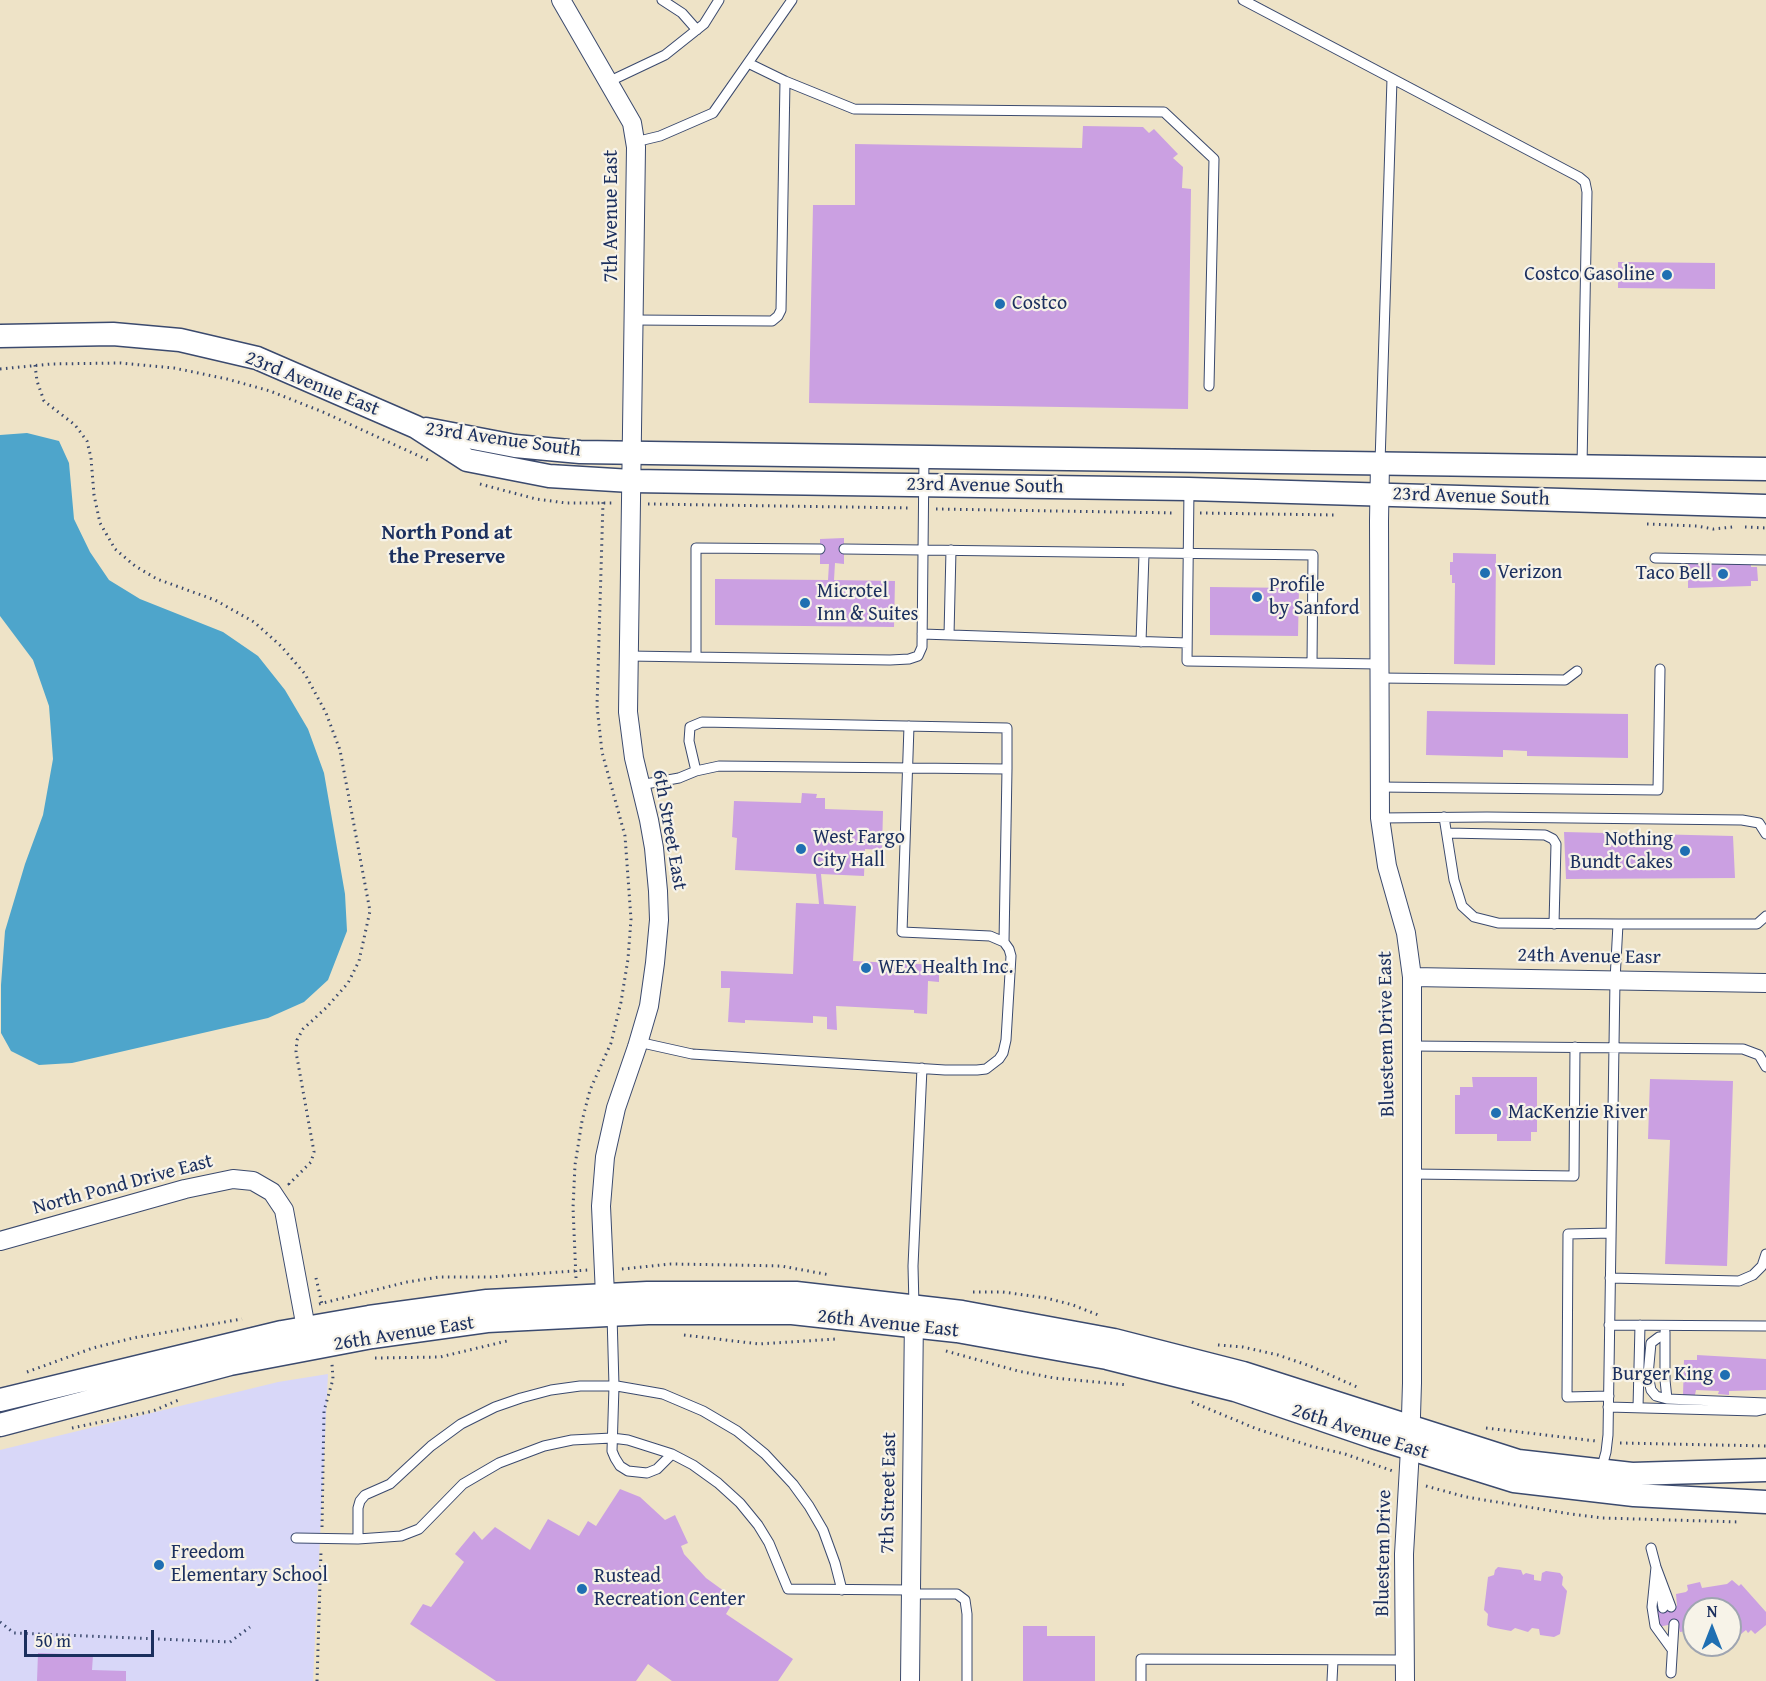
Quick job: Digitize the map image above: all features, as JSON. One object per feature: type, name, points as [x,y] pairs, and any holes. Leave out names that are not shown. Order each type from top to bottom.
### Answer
[{"type":"street","name":"7th Avenue East","points":[[561,0],[632,123],[635,142],[633,453]]},
{"type":"street","name":"23rd Avenue East","points":[[0,336],[113,334],[180,340],[257,358],[416,427]]},
{"type":"street","name":"23rd Avenue East","points":[[0,344],[28,336]]},
{"type":"street","name":"23rd Avenue South","points":[[416,427],[515,446],[580,452],[1766,469]]},
{"type":"street","name":"23rd Avenue South","points":[[416,427],[467,460],[549,477],[631,482],[1189,489],[1766,506]]},
{"type":"street","name":"6th Street East","points":[[608,1305],[601,1206],[605,1156],[616,1108],[649,1006],[656,963],[659,920],[654,848],[630,735],[628,656],[633,453]]},
{"type":"street","name":"Bluestem Drive East","points":[[1380,463],[1380,818],[1387,866],[1406,933],[1412,977],[1411,1438]]},
{"type":"street","name":"24th Avenue Easr","points":[[1412,977],[1766,983]]},
{"type":"street","name":"North Pond Drive East","points":[[0,1241],[185,1189],[233,1179],[253,1181],[272,1192],[284,1210],[308,1339]]},
{"type":"street","name":"26th Avenue East","points":[[0,1425],[230,1364],[369,1317],[487,1300],[608,1305],[647,1293],[796,1293],[914,1316],[962,1312],[1114,1340],[1243,1373],[1411,1438],[1514,1481],[1634,1495],[1766,1502]]},
{"type":"street","name":"7th Street East","points":[[910,1681],[914,1316]]},
{"type":"street","name":"26th Avenue East","points":[[0,1401],[282,1332],[308,1339]]},
{"type":"street","name":"26th Avenue East","points":[[1411,1438],[1518,1461],[1632,1474],[1766,1470]]},
{"type":"street","name":"Bluestem Drive","points":[[1405,1681],[1404,1554],[1411,1438]]},
{"type":"lane","points":[[663,0],[682,14],[697,30]]},
{"type":"lane","points":[[608,82],[665,55],[704,24],[719,0]]},
{"type":"lane","points":[[635,142],[660,136],[713,113],[792,0]]},
{"type":"lane","points":[[1243,0],[1585,182],[1587,192],[1581,466]]},
{"type":"lane","points":[[748,63],[854,109],[1164,112],[1214,159],[1209,386]]},
{"type":"lane","points":[[1380,463],[1392,79]]},
{"type":"lane","points":[[634,320],[772,321],[778,316],[781,310],[785,81]]},
{"type":"lane","points":[[628,656],[909,659],[918,656],[922,634],[924,457]]},
{"type":"lane","points":[[1189,489],[1187,661],[1312,663],[1379,671],[1565,680],[1577,671]]},
{"type":"lane","points":[[696,657],[696,548],[820,549]]},
{"type":"lane","points":[[844,549],[1313,555],[1312,663]]},
{"type":"lane","points":[[949,635],[951,550]]},
{"type":"lane","points":[[1141,642],[1144,554]]},
{"type":"lane","points":[[1655,558],[1766,560]]},
{"type":"lane","points":[[922,634],[1187,643]]},
{"type":"lane","points":[[1379,787],[1658,790],[1660,669]]},
{"type":"lane","points":[[639,1042],[692,1054],[977,1070],[986,1069],[999,1059],[1006,1040],[1011,956],[1004,942],[1006,728],[702,722],[690,727],[689,741],[696,771]]},
{"type":"lane","points":[[909,726],[902,932],[990,936],[1004,942]]},
{"type":"lane","points":[[640,785],[679,778],[696,771],[719,766],[1007,768]]},
{"type":"lane","points":[[1444,817],[1454,880],[1462,906],[1474,917],[1498,923],[1757,924],[1766,916]]},
{"type":"lane","points":[[1380,818],[1742,820],[1759,824],[1766,834]]},
{"type":"lane","points":[[1447,833],[1545,835],[1553,839],[1556,844],[1554,924]]},
{"type":"lane","points":[[1601,1470],[1608,1442],[1615,980],[1618,924]]},
{"type":"lane","points":[[1412,1046],[1743,1049],[1759,1055],[1766,1066]]},
{"type":"lane","points":[[1412,1174],[1574,1176],[1575,1047]]},
{"type":"lane","points":[[914,1316],[914,1244],[922,1068]]},
{"type":"lane","points":[[1609,1396],[1567,1397],[1568,1234],[1611,1233]]},
{"type":"lane","points":[[1610,1278],[1739,1281],[1753,1275],[1762,1266],[1766,1254]]},
{"type":"lane","points":[[608,1305],[614,1386],[612,1451],[615,1458],[627,1471],[647,1473],[657,1469],[672,1454]]},
{"type":"lane","points":[[1610,1325],[1766,1326]]},
{"type":"lane","points":[[1638,1408],[1640,1325]]},
{"type":"lane","points":[[1665,1325],[1667,1399]]},
{"type":"lane","points":[[1665,1337],[1659,1337],[1651,1343],[1648,1375],[1651,1390],[1656,1396],[1667,1399],[1744,1400],[1766,1403]]},
{"type":"lane","points":[[358,1539],[358,1508],[365,1495],[390,1484],[431,1446],[461,1424],[495,1407],[551,1390],[580,1386],[614,1386],[663,1394],[703,1411],[737,1431],[765,1454],[793,1484],[814,1514],[827,1541],[842,1590]]},
{"type":"lane","points":[[1608,1407],[1756,1411],[1766,1409]]},
{"type":"lane","points":[[296,1538],[393,1538],[418,1528],[464,1484],[489,1468],[522,1453],[572,1440],[612,1438],[628,1440],[672,1454],[701,1471],[740,1503],[769,1543],[788,1589],[957,1594],[965,1600],[967,1614],[967,1681]]},
{"type":"lane","points":[[1651,1548],[1667,1608]]},
{"type":"lane","points":[[1656,1567],[1652,1607],[1655,1626],[1671,1648]]},
{"type":"lane","points":[[1670,1624],[1671,1673]]},
{"type":"lane","points":[[1141,1681],[1141,1659],[1405,1660]]},
{"type":"lane","points":[[1332,1681],[1333,1661]]},
{"type":"path","points":[[0,369],[35,365],[120,363],[174,368],[227,379],[270,391],[323,412],[436,464]]},
{"type":"path","points":[[35,365],[37,381],[44,401],[75,425],[87,441],[92,458],[94,495],[100,523],[115,549],[135,566],[157,579],[215,600],[254,622],[281,646],[305,674],[326,713],[340,750],[370,911],[360,961],[348,983],[303,1029],[297,1040],[296,1052],[314,1152],[311,1162],[289,1184],[295,1191]]},
{"type":"path","points":[[319,1303],[407,1282],[439,1277],[490,1277],[576,1270],[573,1208],[575,1165],[590,1090],[610,1042],[621,1002],[628,959],[631,919],[625,836],[602,752],[597,706],[603,502],[566,503],[536,500],[495,490],[474,482]]},
{"type":"path","points":[[315,1270],[319,1303],[322,1309]]},
{"type":"path","points":[[22,1374],[93,1348],[133,1338],[243,1319]]},
{"type":"path","points":[[677,1333],[759,1344],[836,1339]]},
{"type":"path","points":[[365,1358],[440,1357],[512,1340]]},
{"type":"path","points":[[937,1350],[1036,1375],[1138,1386]]},
{"type":"path","points":[[318,1681],[324,1411],[333,1379],[331,1356]]},
{"type":"path","points":[[332,1362],[339,1360]]},
{"type":"path","points":[[1190,1401],[1257,1429],[1345,1454],[1390,1470]]},
{"type":"path","points":[[0,1622],[14,1633],[230,1642],[249,1627]]},
{"type":"shaded area","name":"Freedom Elementary School","points":[[328,1374],[313,1681],[0,1681],[0,1450],[278,1382]]},
{"type":"water","points":[[27,433],[59,441],[69,463],[74,519],[90,552],[109,580],[140,599],[223,632],[258,656],[285,690],[308,729],[324,773],[345,894],[347,931],[328,980],[304,1002],[268,1018],[72,1063],[39,1065],[11,1051],[1,1033],[1,985],[5,931],[25,864],[43,815],[53,759],[49,706],[33,660],[0,616],[0,435]]},
{"type":"building","name":"Costco","points":[[1083,126],[1143,127],[1149,133],[1154,129],[1178,154],[1173,158],[1183,167],[1182,188],[1191,189],[1188,409],[809,403],[813,205],[855,205],[855,144],[1082,148]]},
{"type":"building","name":"Costco Gasoline","points":[[1618,262],[1715,263],[1715,289],[1618,288]]},
{"type":"building","name":"Microtel Inn & Suites","points":[[844,538],[844,564],[835,563],[834,580],[895,581],[894,627],[715,625],[715,579],[828,580],[829,564],[820,564],[820,539]]},
{"type":"building","points":[[1453,553],[1496,554],[1495,665],[1454,664],[1455,583],[1452,583],[1452,575],[1450,575]]},
{"type":"building","name":"Taco Bell","points":[[1751,563],[1751,567],[1757,567],[1758,581],[1751,581],[1751,586],[1688,588],[1688,564]]},
{"type":"building","points":[[1210,587],[1299,588],[1298,636],[1210,635]]},
{"type":"building","points":[[1427,711],[1628,714],[1628,758],[1527,756],[1527,751],[1503,750],[1503,757],[1426,755]]},
{"type":"building","points":[[802,793],[817,794],[816,798],[825,798],[825,809],[883,811],[882,850],[865,849],[864,876],[821,874],[824,904],[856,906],[853,961],[939,965],[939,982],[928,981],[927,1014],[914,1013],[914,1010],[836,1006],[837,1030],[827,1029],[827,1017],[813,1016],[813,1023],[745,1020],[745,1023],[728,1022],[730,988],[721,988],[721,971],[793,974],[796,903],[819,904],[816,874],[735,870],[737,838],[732,837],[734,801],[801,803]]},
{"type":"building","points":[[1564,832],[1733,836],[1735,878],[1566,879]]},
{"type":"building","name":"MacKenzie River","points":[[1472,1077],[1537,1077],[1537,1132],[1531,1132],[1531,1141],[1497,1141],[1497,1134],[1455,1134],[1455,1095],[1460,1095],[1460,1087],[1473,1087]]},
{"type":"building","points":[[1650,1079],[1733,1081],[1727,1266],[1665,1264],[1670,1140],[1648,1139]]},
{"type":"building","name":"Burger King","points":[[1697,1355],[1766,1359],[1766,1390],[1729,1391],[1729,1395],[1718,1394],[1719,1391],[1696,1390],[1695,1395],[1683,1395],[1684,1360],[1697,1360]]},
{"type":"building","name":"Rustead Recreation Center","points":[[620,1489],[640,1497],[665,1520],[675,1515],[688,1543],[681,1546],[684,1554],[706,1578],[735,1599],[726,1614],[793,1659],[778,1681],[672,1681],[648,1664],[636,1681],[496,1681],[410,1624],[423,1604],[431,1607],[464,1562],[455,1554],[474,1531],[482,1540],[495,1527],[530,1550],[548,1519],[579,1536],[588,1521],[596,1526]]},
{"type":"building","points":[[1498,1567],[1521,1570],[1523,1575],[1526,1573],[1534,1575],[1534,1580],[1541,1581],[1542,1573],[1546,1571],[1560,1573],[1563,1577],[1562,1585],[1567,1591],[1560,1634],[1554,1637],[1540,1635],[1539,1629],[1532,1628],[1528,1632],[1515,1628],[1511,1631],[1487,1625],[1488,1614],[1484,1610],[1488,1577],[1494,1575]]},
{"type":"building","points":[[1732,1580],[1739,1586],[1741,1584],[1766,1612],[1766,1625],[1755,1634],[1751,1630],[1748,1633],[1746,1630],[1742,1633],[1742,1597],[1682,1597],[1682,1632],[1680,1632],[1678,1623],[1658,1627],[1655,1610],[1677,1606],[1676,1594],[1686,1592],[1687,1585],[1700,1582],[1702,1588],[1727,1584]]},
{"type":"building","points":[[1023,1626],[1047,1626],[1047,1636],[1095,1636],[1095,1681],[1023,1681]]},
{"type":"building","points":[[38,1653],[93,1655],[92,1670],[126,1671],[126,1681],[37,1681]]},
{"type":"place","name":"Costco Gasoline","points":[[1667,275]]},
{"type":"place","name":"Costco","points":[[1000,304]]},
{"type":"place","name":"Verizon","points":[[1485,573]]},
{"type":"place","name":"Taco Bell","points":[[1723,574]]},
{"type":"place","name":"Profile by Sanford","points":[[1257,597]]},
{"type":"place","name":"Microtel Inn & Suites","points":[[805,603]]},
{"type":"place","name":"West Fargo City Hall","points":[[801,849]]},
{"type":"place","name":"Nothing Bundt Cakes","points":[[1685,851]]},
{"type":"place","name":"WEX Health Inc.","points":[[866,968]]},
{"type":"place","name":"MacKenzie River","points":[[1496,1113]]},
{"type":"place","name":"Burger King","points":[[1725,1375]]},
{"type":"place","name":"Freedom Elementary School","points":[[159,1565]]},
{"type":"place","name":"Rustead Recreation Center","points":[[582,1589]]},
{"type":"district","name":"North Pond at the Preserve","points":[[447,546]]}]
